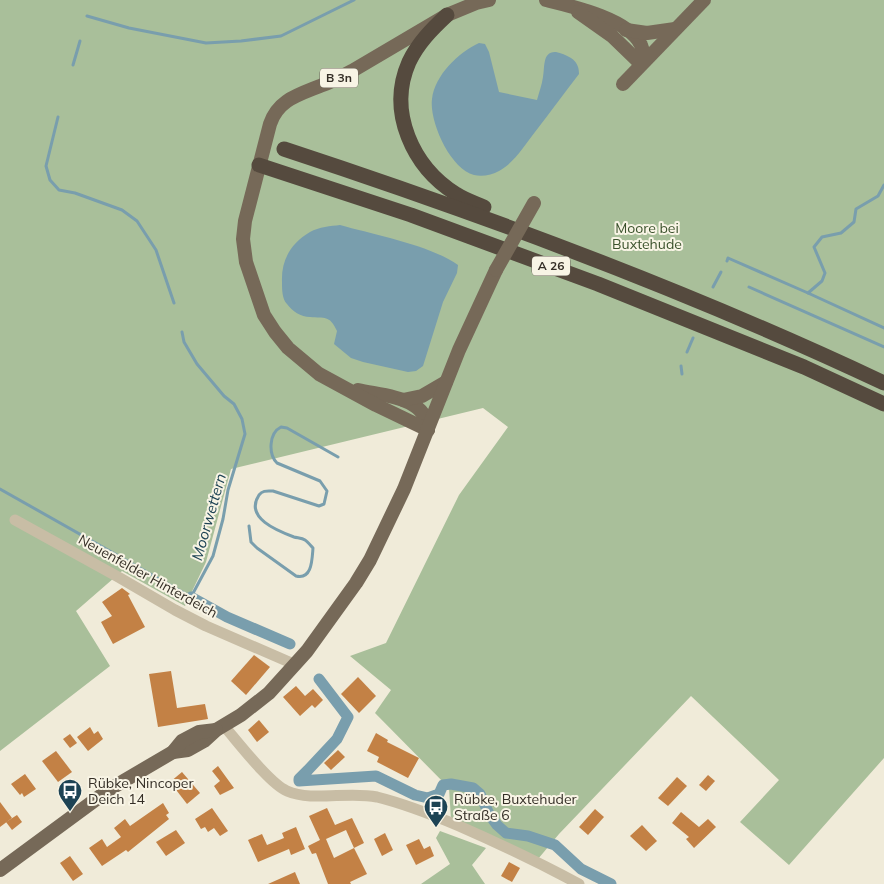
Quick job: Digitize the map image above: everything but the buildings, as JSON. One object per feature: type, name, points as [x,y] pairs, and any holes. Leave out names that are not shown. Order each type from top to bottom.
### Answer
[{"type":"highway","points":[[447,15],[430,30],[415,51],[402,83],[402,106],[409,141],[416,155],[431,174],[450,190],[466,199],[619,257],[707,299]]},
{"type":"highway","name":"A 26","points":[[284,149],[472,212],[765,321],[815,350],[884,383]]},
{"type":"highway","name":"A 26","points":[[259,165],[482,241],[804,366],[884,404]]},
{"type":"main road","points":[[447,15],[469,5],[489,0]]},
{"type":"main road","points":[[546,0],[593,12],[624,28],[640,33],[675,29]]},
{"type":"main road","points":[[623,84],[640,64],[704,0]]},
{"type":"main road","points":[[569,6],[608,33],[640,64]]},
{"type":"main road","name":"B 3n","points":[[259,165],[271,119],[283,102],[352,71],[447,15]]},
{"type":"main road","points":[[624,28],[641,45],[642,56],[640,64]]},
{"type":"main road","points":[[259,165],[245,221],[243,239],[246,262],[258,300],[269,324],[288,348],[319,374],[376,405],[428,430]]},
{"type":"main road","points":[[0,870],[110,790],[173,752],[188,750],[204,741],[241,715],[269,693],[307,652],[347,597],[370,560],[404,489],[459,350],[496,270],[534,203]]},
{"type":"main road","points":[[402,400],[422,396],[446,382]]},
{"type":"main road","points":[[345,387],[411,402],[425,418],[428,430]]},
{"type":"street","name":"Neuenfelder Hinterdeich","points":[[15,520],[206,626],[296,665]]},
{"type":"street","points":[[220,728],[270,779],[287,792],[314,796],[361,794],[425,812],[493,841],[579,884]]},
{"type":"green space","name":"Moore bei Buxtehude","points":[[0,0],[884,0],[884,758],[789,865],[740,822],[779,780],[691,696],[559,834],[538,859],[451,819],[449,788],[375,713],[391,690],[350,656],[386,643],[459,495],[508,427],[483,408],[231,469],[206,562],[185,606],[122,571],[76,611],[110,666],[0,751]]},
{"type":"green space","points":[[440,831],[486,848],[472,865],[485,884],[421,884],[450,864],[436,838]]},
{"type":"water","points":[[479,43],[485,44],[489,52],[499,92],[537,100],[543,80],[546,57],[552,52],[567,56],[573,60],[579,69],[579,74],[515,158],[496,172],[480,176],[465,171],[449,154],[438,131],[432,108],[434,90],[443,73],[463,53]]},
{"type":"water","points":[[340,225],[418,246],[458,265],[457,273],[443,302],[423,366],[416,371],[408,372],[351,358],[334,344],[337,331],[332,322],[326,318],[300,315],[285,302],[282,291],[282,274],[288,253],[297,241],[314,230]]},
{"type":"waterway","name":"Moorwettern","points":[[87,16],[129,28],[206,43],[241,41],[281,36],[354,0]]},
{"type":"waterway","name":"Moorwettern","points":[[73,65],[80,41]]},
{"type":"waterway","name":"Moorwettern","points":[[58,117],[46,166],[50,180],[59,190],[75,193],[122,210],[137,221],[156,250],[174,303]]},
{"type":"waterway","points":[[884,185],[878,196],[856,209],[854,222],[841,233],[822,237],[814,247],[825,273],[822,281],[808,293],[884,328]]},
{"type":"waterway","points":[[727,261],[728,258],[808,293]]},
{"type":"waterway","points":[[713,287],[721,272]]},
{"type":"waterway","points":[[749,287],[884,347]]},
{"type":"waterway","name":"Moorwettern","points":[[0,489],[191,597],[213,556],[223,519],[228,490],[245,434],[242,419],[234,404],[224,396],[197,364],[184,342],[182,332]]},
{"type":"waterway","points":[[687,352],[693,338]]},
{"type":"waterway","points":[[681,366],[682,374]]},
{"type":"waterway","points":[[249,526],[251,542],[257,548],[296,576],[305,575],[310,568],[313,548],[304,539],[280,531],[265,522],[259,517],[256,503],[262,492],[273,491],[319,506],[324,504],[327,491],[320,481],[277,463],[272,454],[272,439],[281,427],[287,428],[338,457]]},
{"type":"waterway","points":[[191,597],[227,617],[290,644]]},
{"type":"waterway","points":[[319,679],[348,717],[337,739],[299,781],[376,776],[415,795],[428,798],[439,794],[443,785],[451,784],[473,788],[480,794],[489,814],[497,825],[506,833],[528,836],[555,845],[581,869],[611,884]]},
{"type":"place","name":"Rübke, Nincoper Deich 14","points":[[70,812]]},
{"type":"place","name":"Rübke, Buxtehuder Straße 6","points":[[436,828]]}]
